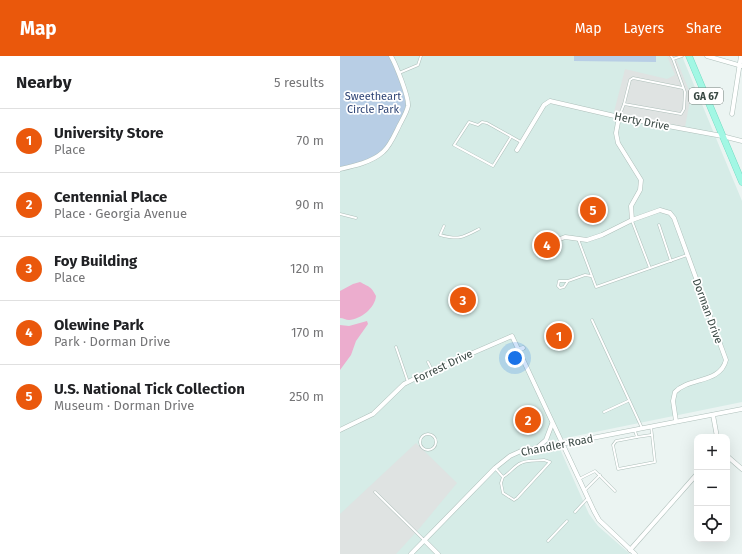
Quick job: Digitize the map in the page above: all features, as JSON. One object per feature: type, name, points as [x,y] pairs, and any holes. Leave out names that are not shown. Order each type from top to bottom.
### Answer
[{"type":"main road","name":"GA 67","points":[[689,56],[742,182]]},
{"type":"street","points":[[340,169],[374,158],[383,152],[390,142],[408,105],[399,73],[391,56]]},
{"type":"street","points":[[707,56],[741,66]]},
{"type":"street","points":[[732,114],[741,66],[741,56]]},
{"type":"street","name":"Herty Drive","points":[[522,143],[544,105],[550,101],[619,117],[742,141]]},
{"type":"street","points":[[619,117],[616,133],[618,143],[640,180],[640,190],[631,206],[632,220]]},
{"type":"street","points":[[517,150],[522,143]]},
{"type":"street","name":"Dorman Drive","points":[[550,242],[565,237],[587,240],[594,238],[632,220],[660,210],[670,213],[674,218],[726,360],[719,373],[681,388],[675,392],[673,401],[676,421]]},
{"type":"street","name":"Forrest Drive","points":[[340,430],[373,414],[408,382],[432,370],[512,336],[521,349]]},
{"type":"street","points":[[512,352],[521,349],[561,444],[583,492],[599,520],[635,554]]},
{"type":"street","name":"Chandler Road","points":[[411,554],[495,468],[510,456],[522,451],[742,409]]},
{"type":"street","points":[[713,415],[716,434]]},
{"type":"street","points":[[537,448],[546,440],[552,424]]},
{"type":"street","points":[[730,459],[742,469]]},
{"type":"street","points":[[630,550],[694,477]]},
{"type":"street","points":[[424,540],[438,554]]},
{"type":"lane","points":[[399,73],[418,65],[421,56]]},
{"type":"lane","points":[[624,104],[681,114],[684,109],[685,92],[671,56]]},
{"type":"lane","points":[[672,59],[682,56]]},
{"type":"lane","points":[[619,117],[630,80],[633,78],[683,88]]},
{"type":"lane","points":[[511,136],[493,166],[454,145],[469,122],[478,125],[482,122],[487,123],[511,136],[522,143]]},
{"type":"lane","points":[[340,213],[356,218]]},
{"type":"lane","points":[[632,220],[650,268]]},
{"type":"lane","points":[[659,225],[671,261]]},
{"type":"lane","points":[[444,226],[440,235],[455,239],[465,237],[479,229]]},
{"type":"lane","points":[[578,239],[596,287],[687,255]]},
{"type":"lane","points":[[568,281],[564,288],[560,288],[558,286],[558,281],[568,281],[585,275],[591,276]]},
{"type":"lane","points":[[592,320],[642,428]]},
{"type":"lane","points":[[396,347],[408,382]]},
{"type":"lane","points":[[428,362],[432,370]]},
{"type":"lane","points":[[604,412],[628,400]]},
{"type":"lane","points":[[651,426],[651,435],[656,460],[653,463],[618,469],[613,445],[616,441],[651,435]]},
{"type":"lane","points":[[635,430],[637,437]]},
{"type":"lane","points":[[426,435],[431,435],[436,439],[436,445],[431,449],[425,449],[421,445],[421,439],[426,435]]},
{"type":"lane","points":[[544,460],[550,462],[514,500],[503,493],[501,483],[503,477],[509,474],[522,462],[544,460]]},
{"type":"lane","points":[[495,468],[503,477]]},
{"type":"lane","points":[[578,480],[595,471],[615,491]]},
{"type":"lane","points":[[583,492],[600,475]]},
{"type":"lane","points":[[375,492],[424,540]]},
{"type":"lane","points":[[575,512],[587,499]]},
{"type":"lane","points":[[548,541],[567,521]]},
{"type":"shaded area","points":[[340,56],[682,56],[742,201],[742,402],[556,440],[589,514],[598,526],[630,554],[340,554]]},
{"type":"shaded area","points":[[667,56],[675,56],[691,95],[685,127],[614,112],[625,69],[667,79],[675,75]]},
{"type":"shaded area","points":[[360,282],[373,290],[376,296],[373,305],[367,312],[358,318],[349,320],[340,318],[340,291]]},
{"type":"shaded area","points":[[367,321],[368,324],[356,341],[351,355],[340,370],[340,325],[349,326]]},
{"type":"shaded area","points":[[416,443],[457,483],[396,554],[340,554],[340,514]]},
{"type":"green space","name":"Sweetheart Circle Park","points":[[340,56],[391,56],[408,105],[405,115],[383,152],[374,158],[340,169]]},
{"type":"green space","points":[[574,56],[656,56],[656,62],[574,61]]},
{"type":"place","name":"U.S. National Tick Collection","points":[[593,210]]},
{"type":"place","name":"Olewine Park","points":[[547,245]]},
{"type":"place","name":"Foy Building","points":[[463,300]]},
{"type":"place","name":"University Store","points":[[559,336]]},
{"type":"place","name":"Centennial Place","points":[[528,420]]}]
